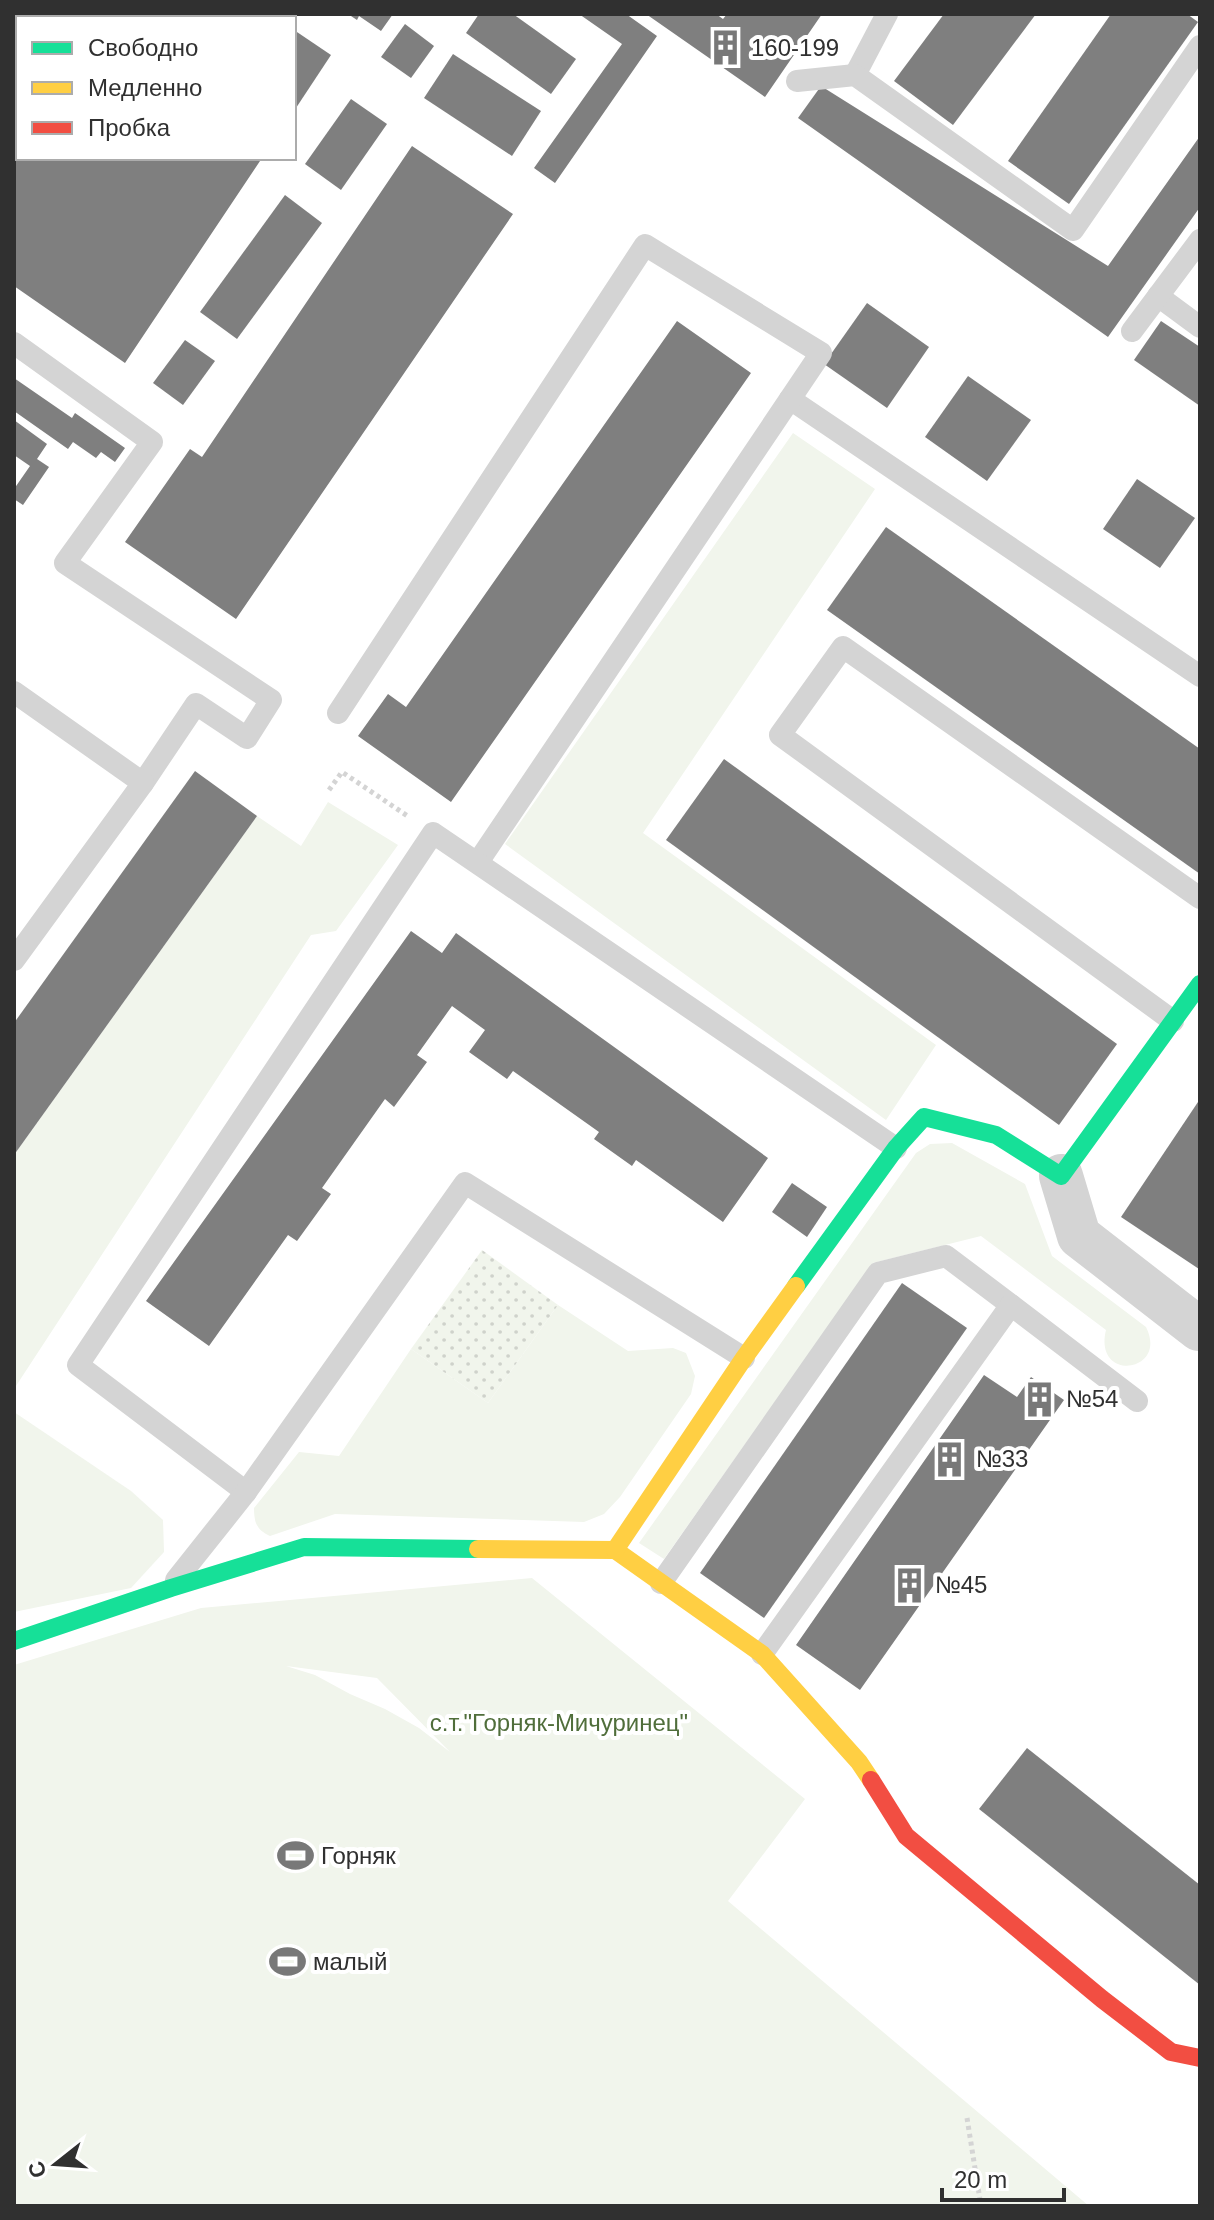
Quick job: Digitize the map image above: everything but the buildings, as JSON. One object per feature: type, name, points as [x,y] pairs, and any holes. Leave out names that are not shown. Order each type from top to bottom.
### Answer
[{"type":"street","points":[[1061,1176],[1200,984]]},
{"type":"street","points":[[615,1550],[744,1358],[896,1148],[924,1117],[996,1135],[1061,1176],[1079,1236],[1199,1328]]},
{"type":"street","points":[[14,1641],[304,1547],[615,1550],[762,1654],[859,1762],[906,1836],[1102,1999],[1171,2052],[1200,2058]]},
{"type":"lane","points":[[855,75],[887,14]]},
{"type":"lane","points":[[797,81],[855,75],[1073,230],[1200,46]]},
{"type":"lane","points":[[1132,331],[1200,240]]},
{"type":"lane","points":[[338,713],[645,245],[821,353],[478,862]]},
{"type":"lane","points":[[1158,296],[1200,327]]},
{"type":"lane","points":[[14,343],[152,442],[65,563],[271,700],[247,738],[196,704],[143,783],[14,960]]},
{"type":"lane","points":[[790,399],[1200,676]]},
{"type":"lane","points":[[1173,1021],[780,735],[843,647],[1200,898]]},
{"type":"lane","points":[[14,692],[143,783]]},
{"type":"lane","points":[[246,1492],[78,1365],[433,833],[896,1148]]},
{"type":"lane","points":[[171,1588],[246,1492],[465,1183],[744,1358]]},
{"type":"lane","points":[[661,1583],[878,1273],[946,1256],[1137,1401]]},
{"type":"lane","points":[[762,1654],[1011,1305]]},
{"type":"path","points":[[329,790],[342,772],[433,833]]},
{"type":"path","points":[[967,2118],[981,2206]]},
{"type":"green space","points":[[793,433],[875,489],[643,833],[936,1045],[886,1120],[505,844]]},
{"type":"green space","points":[[328,802],[398,845],[336,931],[311,935],[14,1389],[14,1155],[257,816],[301,846]]},
{"type":"green space","points":[[952,1143],[1025,1184],[1052,1256],[1146,1327],[1150,1343],[1148,1354],[1130,1366],[1110,1358],[1105,1347],[1106,1330],[981,1236],[873,1263],[664,1559],[639,1543],[916,1153],[930,1144]]},
{"type":"green space","points":[[482,1250],[558,1305],[488,1403],[411,1349]]},
{"type":"green space","points":[[558,1305],[628,1351],[673,1348],[686,1353],[695,1376],[691,1394],[620,1497],[604,1514],[584,1522],[335,1514],[270,1536],[259,1528],[254,1508],[299,1452],[339,1456],[411,1349],[488,1403]]},
{"type":"green space","points":[[14,1412],[131,1491],[163,1520],[164,1552],[131,1588],[14,1612]]},
{"type":"green space","name":"Горняк","points":[[532,1578],[805,1799],[728,1901],[1089,2206],[14,2206],[14,1665],[201,1608]],"holes":[[[286,1666],[377,1678],[450,1752],[419,1728],[385,1709],[315,1675]]]},
{"type":"traffic: fast","points":[[796,1286],[896,1148],[924,1117],[996,1135],[1061,1176],[1200,984]]},
{"type":"traffic: fast","points":[[14,1641],[304,1547],[478,1549]]},
{"type":"traffic: slow","points":[[615,1550],[796,1286]]},
{"type":"traffic: slow","points":[[478,1549],[615,1550],[762,1654],[859,1762],[871,1780]]},
{"type":"traffic: jam","points":[[871,1780],[906,1836],[1102,1999],[1171,2052],[1200,2058]]},
{"type":"place","name":"160-199","points":[[725,48]]},
{"type":"place","name":"№54","points":[[1040,1399]]},
{"type":"place","name":"№33","points":[[950,1459]]},
{"type":"place","name":"№45","points":[[909,1585]]},
{"type":"place","name":"Горняк","points":[[295,1856]]},
{"type":"place","name":"малый","points":[[287,1962]]},
{"type":"park label","name":"с.т.\"Горняк-Мичуринец\"","points":[[559,1723]]}]
